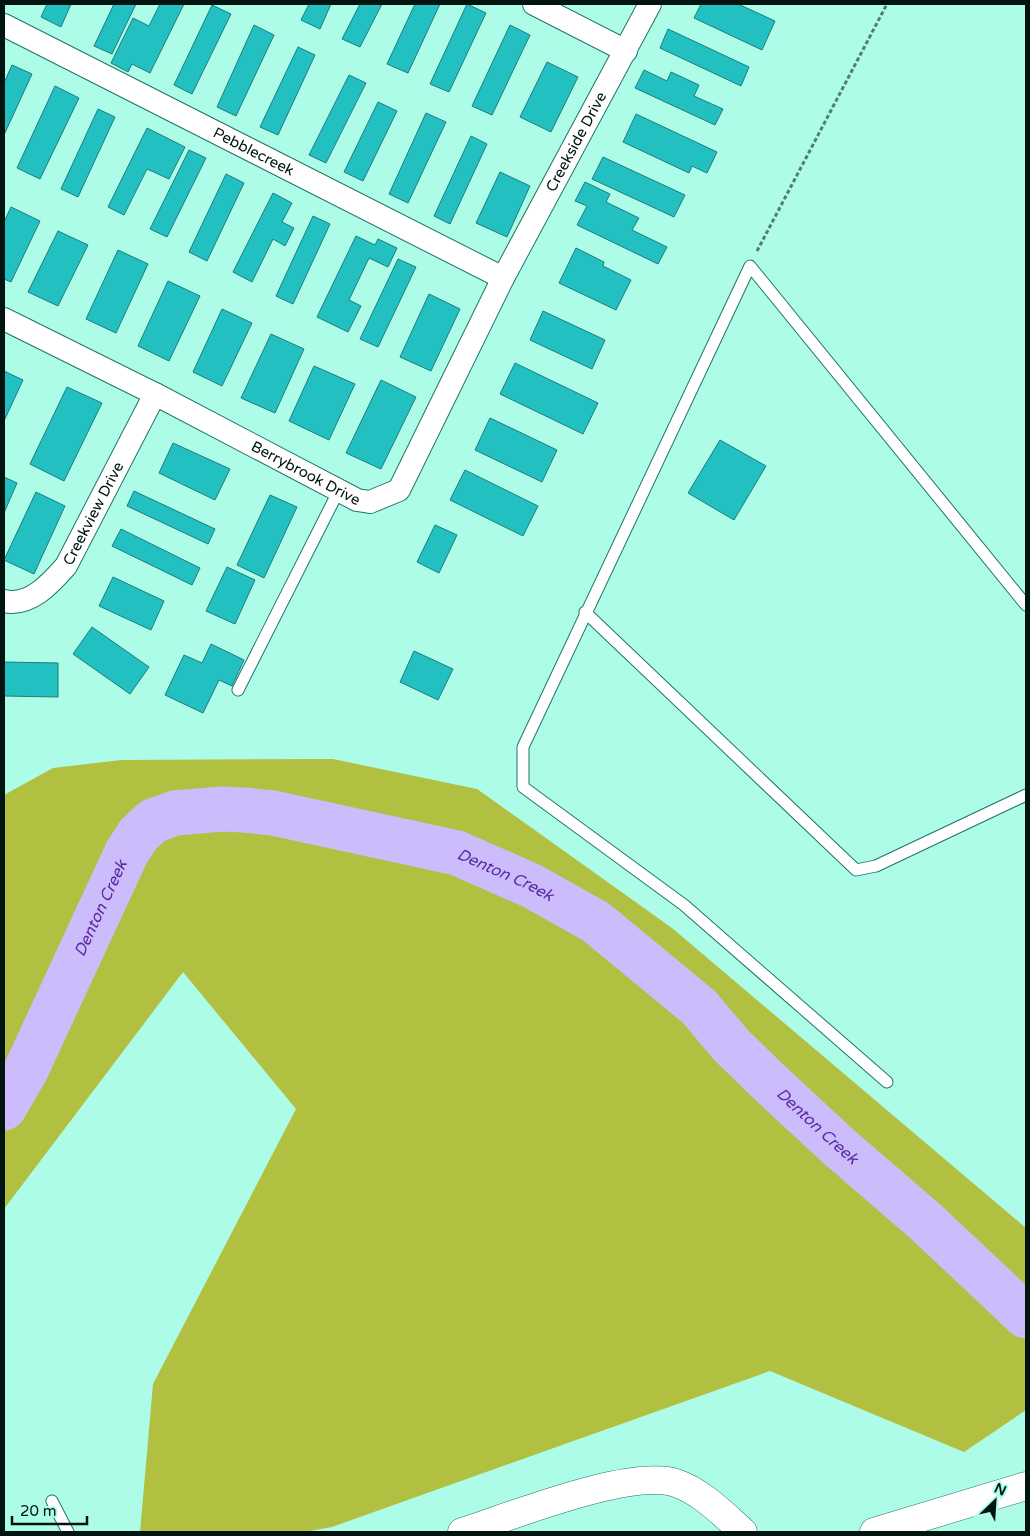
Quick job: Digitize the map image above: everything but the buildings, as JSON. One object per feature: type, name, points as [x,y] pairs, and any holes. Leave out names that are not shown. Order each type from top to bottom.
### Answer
[{"type":"main road","points":[[462,1532],[632,1481],[675,1483],[708,1501],[743,1532]]},
{"type":"main road","points":[[874,1532],[1026,1486]]},
{"type":"street","points":[[534,4],[626,52]]},
{"type":"street","name":"Creekside Drive","points":[[503,278],[626,52],[650,4]]},
{"type":"street","name":"Pebblecreek","points":[[4,25],[503,278]]},
{"type":"street","name":"Berrybrook Drive","points":[[4,319],[155,394],[357,500],[370,502],[399,490],[503,278]]},
{"type":"street","name":"Creekview Drive","points":[[4,601],[26,599],[46,588],[66,566],[155,394]]},
{"type":"lane","points":[[887,1082],[684,905],[523,787],[523,747],[750,266],[1026,605]]},
{"type":"lane","points":[[238,690],[339,490]]},
{"type":"lane","points":[[586,612],[856,870],[876,866],[1026,796]]},
{"type":"lane","points":[[52,1501],[68,1532]]},
{"type":"path","points":[[750,266],[886,4]]},
{"type":"green space","points":[[333,759],[477,789],[672,928],[1026,1228],[1026,1410],[964,1452],[770,1371],[332,1527],[304,1532],[140,1532],[153,1384],[296,1109],[183,972],[4,1209],[4,795],[53,768],[121,760]]},
{"type":"waterway","name":"Denton Creek","points":[[4,1108],[26,1070],[127,852],[138,835],[153,821],[175,813],[222,809],[273,813],[457,853],[532,886],[596,922],[699,1007],[731,1045],[769,1082],[838,1146],[926,1222],[1026,1316]]}]
